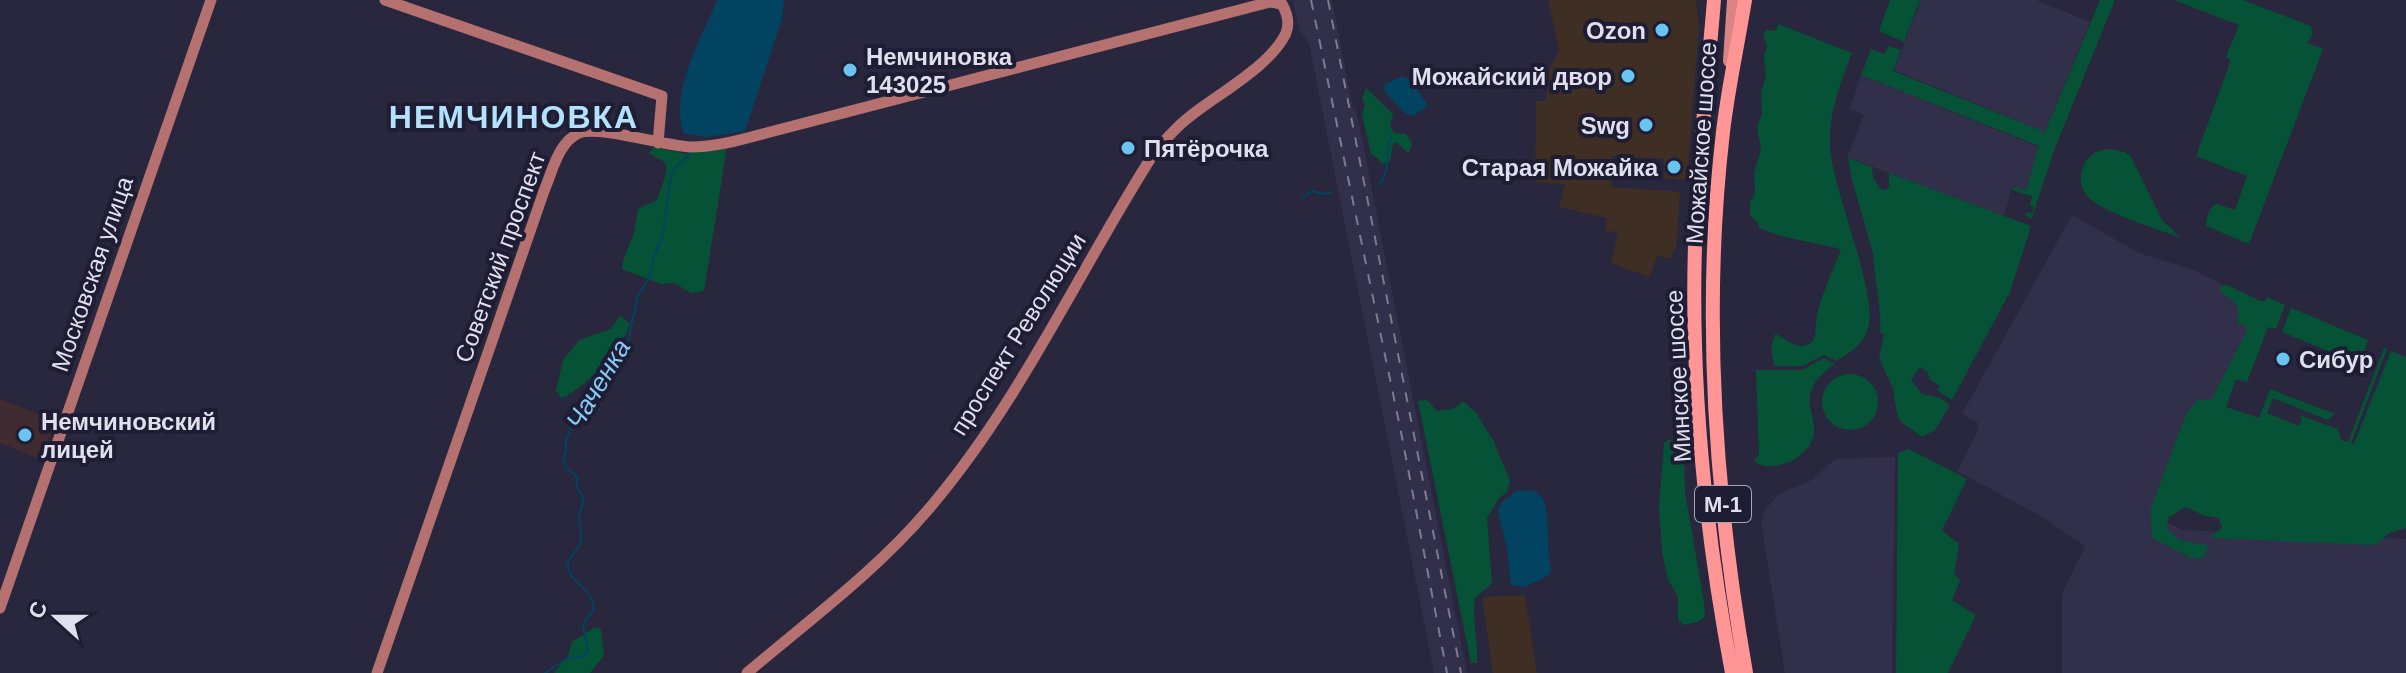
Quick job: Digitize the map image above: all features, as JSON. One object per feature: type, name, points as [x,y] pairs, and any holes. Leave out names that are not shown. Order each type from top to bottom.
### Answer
[{"type":"highway","name":"Можайское шоссе","points":[[1696,219],[1714,0]]},
{"type":"highway","name":"М-1","points":[[1723,132],[1745,0]]},
{"type":"highway","name":"Можайское шоссе","points":[[1714,288],[1723,132]]},
{"type":"highway","name":"Минское шоссе","points":[[1696,219],[1698,391],[1719,599],[1732,673]]},
{"type":"highway","name":"Минское шоссе","points":[[1714,288],[1718,447],[1731,579],[1746,673]]},
{"type":"main road","name":"Можайское шоссе","points":[[1723,132],[1733,0]]},
{"type":"street","name":"Московская улица","points":[[0,608],[211,0]]},
{"type":"street","points":[[385,0],[662,96],[658,143]]},
{"type":"street","name":"Советский проспект","points":[[377,673],[558,156],[572,138],[586,132],[699,146],[759,135],[1277,1]]},
{"type":"street","name":"проспект Революции","points":[[747,673],[885,555],[943,492],[1016,389],[1154,153],[1175,129],[1252,70],[1274,51],[1284,37],[1287,15],[1277,1]]},
{"type":"shaded area","points":[[1293,0],[1332,0],[1467,673],[1434,673],[1309,43],[1299,30]]},
{"type":"shaded area","points":[[1548,0],[1696,0],[1699,26],[1687,180],[1664,178],[1664,159],[1613,156],[1611,187],[1680,192],[1676,249],[1669,258],[1657,256],[1650,277],[1611,263],[1618,233],[1605,230],[1607,218],[1559,207],[1565,184],[1535,182],[1536,101],[1545,101],[1548,72],[1559,50]]},
{"type":"shaded area","points":[[1921,0],[2036,0],[2090,22],[2045,132],[1894,70]]},
{"type":"shaded area","points":[[1861,75],[2039,147],[2026,190],[2012,187],[2004,216],[1847,157],[1864,115],[1850,109]]},
{"type":"shaded area","points":[[2072,215],[2139,253],[2193,270],[2263,305],[2150,515],[2183,530],[2406,539],[2406,673],[2062,673],[2062,594],[2085,546],[2044,518],[1957,471],[1979,428],[1978,423],[1962,414]]},
{"type":"shaded area","name":"Немчиновский лицей","points":[[0,399],[52,419],[50,426],[53,427],[42,460],[0,443]]},
{"type":"shaded area","points":[[1895,457],[1892,673],[1785,673],[1761,522],[1764,511],[1779,494],[1812,480],[1835,459]]},
{"type":"shaded area","points":[[1525,595],[1537,673],[1493,673],[1482,597]]},
{"type":"green space","points":[[1890,0],[1920,0],[1904,42],[1879,31]]},
{"type":"green space","points":[[2100,0],[2115,0],[2055,148],[2031,220],[2026,215],[2027,212],[2032,213],[2034,207],[2030,205],[2032,196],[2012,190],[2013,187],[2026,190],[2039,146],[1861,75],[1871,49],[1884,54],[1889,46],[1901,50],[1893,71],[2045,132]]},
{"type":"green space","points":[[2174,0],[2243,0],[2311,26],[2313,33],[2307,43],[2323,49],[2249,244],[2206,226],[2208,214],[2216,204],[2235,210],[2247,176],[2196,156],[2231,60],[2226,57],[2239,25]]},
{"type":"green space","points":[[1778,24],[1852,53],[1833,112],[1830,148],[1862,268],[1870,313],[1868,328],[1859,344],[1836,361],[1824,355],[1802,366],[1774,366],[1771,348],[1775,334],[1799,346],[1812,342],[1819,307],[1841,249],[1759,228],[1750,215],[1750,202],[1755,194],[1754,173],[1761,150],[1757,127],[1762,114],[1761,92],[1766,76],[1764,56],[1767,47],[1763,34],[1767,30],[1776,31]]},
{"type":"green space","points":[[1366,88],[1393,114],[1390,126],[1394,133],[1406,134],[1412,144],[1409,153],[1397,143],[1393,144],[1390,161],[1383,164],[1371,153],[1362,114]]},
{"type":"green space","points":[[654,147],[687,154],[700,149],[727,147],[704,291],[691,293],[674,283],[661,284],[622,269],[634,234],[638,209],[657,200],[665,177],[665,163],[649,153]]},
{"type":"green space","points":[[2110,149],[2125,152],[2131,157],[2162,220],[2180,237],[2118,215],[2086,195],[2081,181],[2084,164],[2093,154]]},
{"type":"green space","points":[[1848,158],[1872,167],[1873,178],[1880,189],[1889,187],[1889,173],[2031,226],[2010,292],[1952,400],[1937,390],[1940,386],[1929,379],[1928,372],[1920,367],[1911,380],[1922,394],[1940,398],[1950,405],[1935,430],[1922,437],[1901,422],[1893,388],[1879,359],[1884,334],[1880,333],[1873,253]]},
{"type":"green space","points":[[2227,285],[2260,301],[2266,301],[2267,297],[2285,305],[2276,329],[2268,327],[2247,382],[2236,379],[2226,407],[2259,418],[2270,389],[2335,414],[2328,420],[2273,398],[2267,413],[2299,426],[2302,419],[2299,415],[2338,429],[2341,440],[2348,442],[2384,348],[2387,349],[2351,443],[2354,444],[2391,351],[2406,357],[2406,528],[2389,533],[2376,545],[2213,538],[2211,536],[2222,528],[2219,518],[2205,516],[2186,507],[2169,517],[2166,528],[2179,540],[2206,545],[2204,557],[2193,559],[2152,538],[2150,511],[2186,414],[2197,400],[2211,400],[2247,331],[2245,325],[2238,324],[2238,307],[2220,292],[2221,286]]},
{"type":"green space","points":[[2291,308],[2368,340],[2360,364],[2282,332]]},
{"type":"green space","points":[[620,316],[629,323],[613,354],[580,387],[561,398],[556,391],[563,360],[579,340],[611,329]]},
{"type":"green space","points":[[1824,358],[1834,364],[1817,380],[1811,392],[1814,430],[1808,447],[1785,464],[1758,464],[1754,460],[1759,456],[1756,370],[1802,370]]},
{"type":"green space","points":[[1850,374],[1870,382],[1878,402],[1870,422],[1850,430],[1830,422],[1822,402],[1830,382]]},
{"type":"green space","points":[[1427,400],[1437,411],[1453,409],[1463,401],[1476,413],[1493,440],[1510,481],[1507,492],[1499,498],[1487,518],[1492,583],[1475,598],[1477,663],[1471,663],[1418,401]]},
{"type":"green space","points":[[1669,439],[1680,444],[1684,453],[1685,492],[1705,609],[1704,617],[1698,622],[1683,625],[1678,619],[1678,596],[1668,580],[1662,552],[1659,506],[1664,443]]},
{"type":"green space","points":[[1909,449],[1967,479],[1942,530],[1959,544],[1954,574],[1960,580],[1952,600],[1976,615],[1948,673],[1896,673],[1898,453]]},
{"type":"green space","points":[[594,628],[600,628],[604,656],[590,673],[554,673],[568,656],[572,642]]},
{"type":"water","points":[[717,0],[784,0],[782,19],[745,131],[707,137],[684,134],[680,119],[683,84]]},
{"type":"water","points":[[1403,76],[1413,82],[1428,106],[1413,116],[1405,113],[1384,91],[1385,84]]},
{"type":"water","points":[[1518,490],[1535,491],[1544,500],[1551,568],[1549,575],[1525,587],[1511,585],[1498,512],[1501,503]]},
{"type":"waterway","points":[[1379,184],[1385,174],[1391,136]]},
{"type":"waterway","name":"Чаченка","points":[[545,673],[568,658],[581,657],[588,652],[583,624],[594,609],[589,594],[569,572],[569,560],[581,540],[579,518],[584,500],[576,485],[578,477],[567,469],[563,459],[566,441],[576,414],[599,386],[606,369],[628,341],[638,295],[650,277],[653,258],[662,238],[672,171],[691,153]]},
{"type":"waterway","points":[[1302,198],[1312,191],[1323,194],[1332,192]]},
{"type":"railway","points":[[1311,0],[1401,432],[1447,673]]},
{"type":"railway","points":[[1328,0],[1461,673]]},
{"type":"place","name":"Ozon","points":[[1662,30]]},
{"type":"place","name":"Немчиновка 143025","points":[[850,70]]},
{"type":"place","name":"Можайский двор","points":[[1628,76]]},
{"type":"place","name":"Swg","points":[[1646,125]]},
{"type":"place","name":"Пятёрочка","points":[[1128,148]]},
{"type":"place","name":"Старая Можайка","points":[[1674,167]]},
{"type":"place","name":"Сибур","points":[[2283,359]]},
{"type":"place","name":"Немчиновский лицей","points":[[25,435]]},
{"type":"district","name":"НЕМЧИНОВКА","points":[[514,117]]}]
